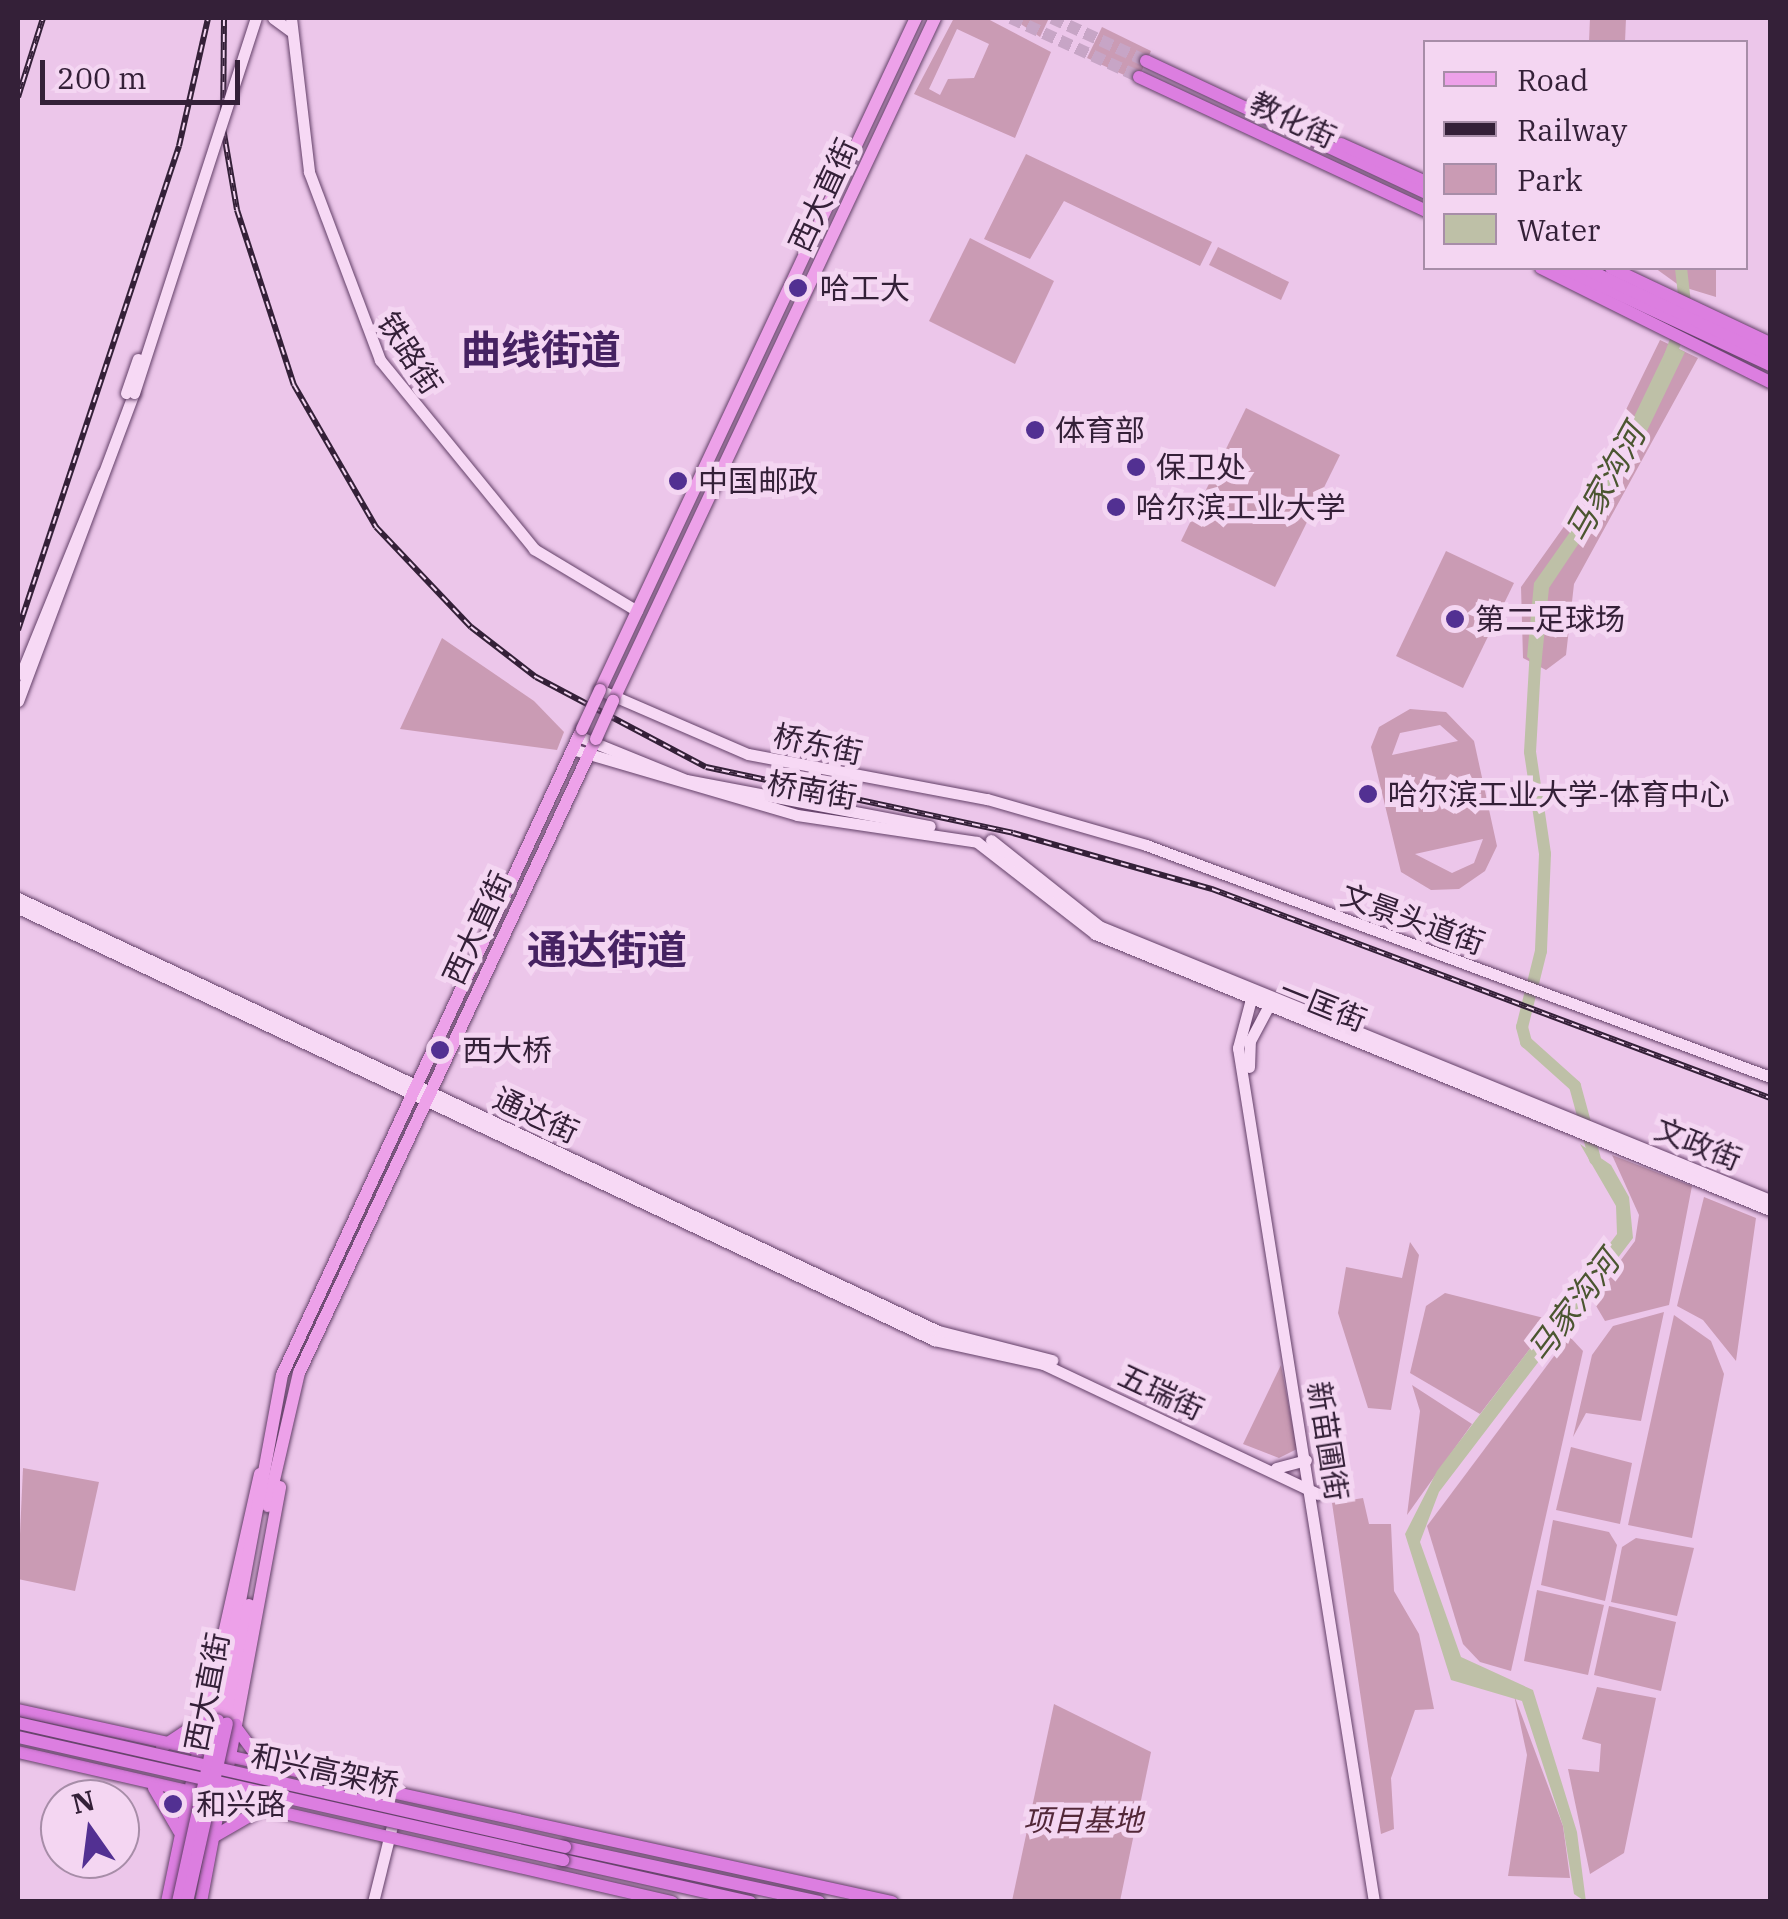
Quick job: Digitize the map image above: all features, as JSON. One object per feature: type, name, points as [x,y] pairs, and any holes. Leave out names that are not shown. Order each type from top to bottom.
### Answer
[{"type":"highway","name":"教化街","points":[[1144,66],[1318,133],[1423,181]]},
{"type":"highway","name":"教化街","points":[[1144,66],[1371,172],[1423,192]]},
{"type":"highway","name":"教化街","points":[[1144,66],[1423,209]]},
{"type":"highway","name":"教化街","points":[[1371,172],[1423,201]]},
{"type":"highway","points":[[1545,270],[1770,382]]},
{"type":"highway","points":[[1567,270],[1770,365]]},
{"type":"highway","points":[[1588,270],[1770,355]]},
{"type":"highway","points":[[1616,270],[1770,344]]},
{"type":"highway","points":[[18,1710],[160,1747],[398,1800],[892,1902]]},
{"type":"highway","points":[[160,1747],[221,1721]]},
{"type":"highway","points":[[168,1902],[198,1754],[221,1721]]},
{"type":"highway","points":[[201,1902],[228,1761],[221,1721]]},
{"type":"highway","points":[[221,1721],[268,1770]]},
{"type":"highway","name":"西大直街","points":[[178,1902],[221,1721]]},
{"type":"highway","name":"西大直街","points":[[188,1902],[221,1721]]},
{"type":"highway","name":"和兴高架桥","points":[[18,1723],[564,1854]]},
{"type":"highway","name":"和兴高架桥","points":[[18,1737],[564,1854]]},
{"type":"highway","points":[[18,1752],[152,1786],[390,1836],[672,1902]]},
{"type":"highway","points":[[152,1786],[180,1837]]},
{"type":"highway","points":[[213,1837],[262,1810]]},
{"type":"highway","points":[[564,1854],[633,1850]]},
{"type":"highway","points":[[564,1854],[633,1876],[750,1902]]},
{"type":"highway","points":[[564,1854],[819,1902]]},
{"type":"highway","points":[[541,1872],[633,1876]]},
{"type":"main road","points":[[18,701],[130,393],[253,18]]},
{"type":"main road","name":"铁路街","points":[[273,18],[291,24],[320,214],[380,360],[534,550],[636,611]]},
{"type":"main road","name":"西大直街","points":[[277,1445],[282,1375],[916,18]]},
{"type":"main road","name":"西大直街","points":[[221,1721],[277,1445],[299,1373],[936,18]]},
{"type":"main road","points":[[18,682],[130,393]]},
{"type":"main road","name":"桥东街","points":[[600,690],[748,754],[1037,813]]},
{"type":"main road","name":"桥南街","points":[[577,738],[592,747],[797,815],[963,838],[994,850],[1032,884]]},
{"type":"main road","name":"文景头道街","points":[[1037,813],[1416,946],[1770,1078]]},
{"type":"main road","name":"一匡街","points":[[1032,884],[1099,926],[1252,996],[1608,1140]]},
{"type":"main road","name":"通达街","points":[[18,898],[934,1340],[980,1346]]},
{"type":"main road","name":"通达街","points":[[18,908],[412,1090]]},
{"type":"main road","name":"新苗圃街","points":[[1252,996],[1238,1048],[1314,1492]]},
{"type":"main road","name":"新苗圃街","points":[[1270,1004],[1247,1056],[1376,1902]]},
{"type":"main road","name":"文政街","points":[[1608,1140],[1770,1200]]},
{"type":"main road","name":"文政街","points":[[1608,1140],[1770,1210]]},
{"type":"main road","name":"五瑞街","points":[[980,1346],[1048,1358],[1276,1468],[1306,1460]]},
{"type":"main road","name":"五瑞街","points":[[980,1346],[1042,1364],[1314,1492]]},
{"type":"main road","points":[[221,1721],[272,1556],[277,1445]]},
{"type":"main road","points":[[221,1721],[249,1502],[277,1445]]},
{"type":"main road","points":[[373,1902],[398,1800]]},
{"type":"main road","points":[[380,1902],[390,1836]]},
{"type":"green space","points":[[954,18],[986,18],[1051,52],[1015,138],[914,94]],"holes":[[[957,29],[989,44],[974,78],[948,79],[940,95],[929,89]]]},
{"type":"green space","points":[[1012,18],[1049,18],[1040,37]]},
{"type":"green space","points":[[1590,18],[1626,18],[1625,40],[1589,40]]},
{"type":"green space","points":[[1102,27],[1151,51],[1137,81],[1087,58]]},
{"type":"green space","points":[[1026,154],[1212,242],[1200,266],[1064,201],[1030,259],[984,239]]},
{"type":"green space","points":[[970,238],[1054,281],[1015,364],[929,321]]},
{"type":"green space","points":[[1218,247],[1289,282],[1281,300],[1209,265]]},
{"type":"green space","points":[[1658,270],[1716,270],[1716,297],[1680,286]]},
{"type":"green space","points":[[1660,340],[1698,358],[1574,584],[1566,655],[1546,670],[1523,658],[1521,587],[1580,504]]},
{"type":"green space","points":[[1246,408],[1340,455],[1275,587],[1181,541]]},
{"type":"green space","name":"第二足球场","points":[[1446,551],[1514,583],[1463,688],[1396,656]]},
{"type":"green space","points":[[442,638],[534,701],[564,732],[557,750],[400,729]]},
{"type":"green space","points":[[1410,709],[1446,712],[1474,741],[1497,846],[1485,871],[1459,889],[1431,890],[1401,872],[1371,747],[1379,727]],"holes":[[[1440,725],[1458,741],[1392,755],[1400,733]],[[1483,839],[1474,863],[1452,873],[1415,854]]]},
{"type":"green space","points":[[1612,1155],[1692,1186],[1669,1305],[1605,1321],[1592,1299],[1635,1241],[1639,1215]]},
{"type":"green space","points":[[1704,1197],[1756,1218],[1736,1361],[1703,1320],[1677,1306]]},
{"type":"green space","points":[[1410,1242],[1419,1255],[1391,1410],[1368,1408],[1338,1313],[1346,1267],[1402,1278]]},
{"type":"green space","points":[[1445,1293],[1552,1320],[1480,1414],[1410,1373],[1426,1306]]},
{"type":"green space","points":[[1664,1312],[1641,1421],[1586,1413],[1573,1437],[1592,1355],[1613,1326]]},
{"type":"green space","points":[[1674,1315],[1711,1341],[1724,1374],[1692,1538],[1628,1525]]},
{"type":"green space","points":[[1569,1336],[1583,1351],[1511,1671],[1480,1662],[1463,1644],[1427,1526]]},
{"type":"green space","points":[[1281,1365],[1297,1449],[1279,1458],[1243,1444]]},
{"type":"green space","points":[[1412,1385],[1472,1424],[1407,1515],[1420,1411]]},
{"type":"green space","points":[[1571,1447],[1632,1463],[1620,1524],[1556,1510]]},
{"type":"green space","points":[[23,1468],[99,1482],[75,1591],[18,1579]]},
{"type":"green space","points":[[1363,1498],[1369,1524],[1391,1524],[1394,1591],[1419,1634],[1434,1709],[1415,1710],[1391,1778],[1394,1829],[1381,1834],[1332,1503]]},
{"type":"green space","points":[[1553,1520],[1609,1532],[1617,1545],[1605,1601],[1541,1585]]},
{"type":"green space","points":[[1636,1538],[1694,1548],[1677,1616],[1611,1602],[1622,1547]]},
{"type":"green space","points":[[1537,1590],[1604,1605],[1588,1675],[1524,1661]]},
{"type":"green space","points":[[1609,1606],[1676,1622],[1661,1691],[1594,1675]]},
{"type":"green space","points":[[1597,1687],[1656,1698],[1624,1853],[1590,1874],[1568,1769],[1599,1772],[1601,1744],[1582,1739]]},
{"type":"green space","points":[[1514,1695],[1563,1826],[1570,1878],[1508,1876],[1527,1755]]},
{"type":"green space","name":"项目基地","points":[[1054,1704],[1151,1752],[1120,1901],[1012,1901]]},
{"type":"water","points":[[1669,344],[1685,352],[1629,468],[1549,588],[1541,667],[1527,657],[1534,583],[1597,494]]},
{"type":"water","points":[[1580,1144],[1611,1165],[1629,1197],[1633,1238],[1439,1492],[1420,1542],[1461,1657],[1533,1690],[1577,1832],[1586,1902],[1574,1894],[1563,1826],[1522,1701],[1451,1680],[1405,1534],[1437,1471],[1617,1234],[1616,1206]]},
{"type":"waterway","name":"马家沟河","points":[[1669,359],[1686,312],[1681,270]]},
{"type":"waterway","name":"马家沟河","points":[[1536,648],[1530,752],[1545,854],[1541,951],[1522,1027],[1526,1042],[1575,1086],[1595,1159]]},
{"type":"tunnel","points":[[1011,18],[1139,77]]},
{"type":"tunnel","points":[[1052,18],[1146,61]]},
{"type":"railway","points":[[18,97],[43,18]]},
{"type":"railway","points":[[18,630],[179,146],[208,18]]},
{"type":"railway","points":[[224,18],[223,128],[237,210],[294,385],[376,527],[471,627],[536,677],[706,767],[1013,833],[1212,889],[1770,1098]]},
{"type":"place","name":"哈工大","points":[[798,288]]},
{"type":"place","name":"体育部","points":[[1035,430]]},
{"type":"place","name":"保卫处","points":[[1136,467]]},
{"type":"place","name":"中国邮政","points":[[678,481]]},
{"type":"place","name":"哈尔滨工业大学","points":[[1116,507]]},
{"type":"place","name":"第二足球场","points":[[1455,619]]},
{"type":"place","name":"哈尔滨工业大学-体育中心","points":[[1368,794]]},
{"type":"place","name":"西大桥","points":[[440,1050]]},
{"type":"place","name":"和兴路","points":[[173,1804]]},
{"type":"district","name":"曲线街道","points":[[541,349]]},
{"type":"district","name":"通达街道","points":[[607,949]]}]
